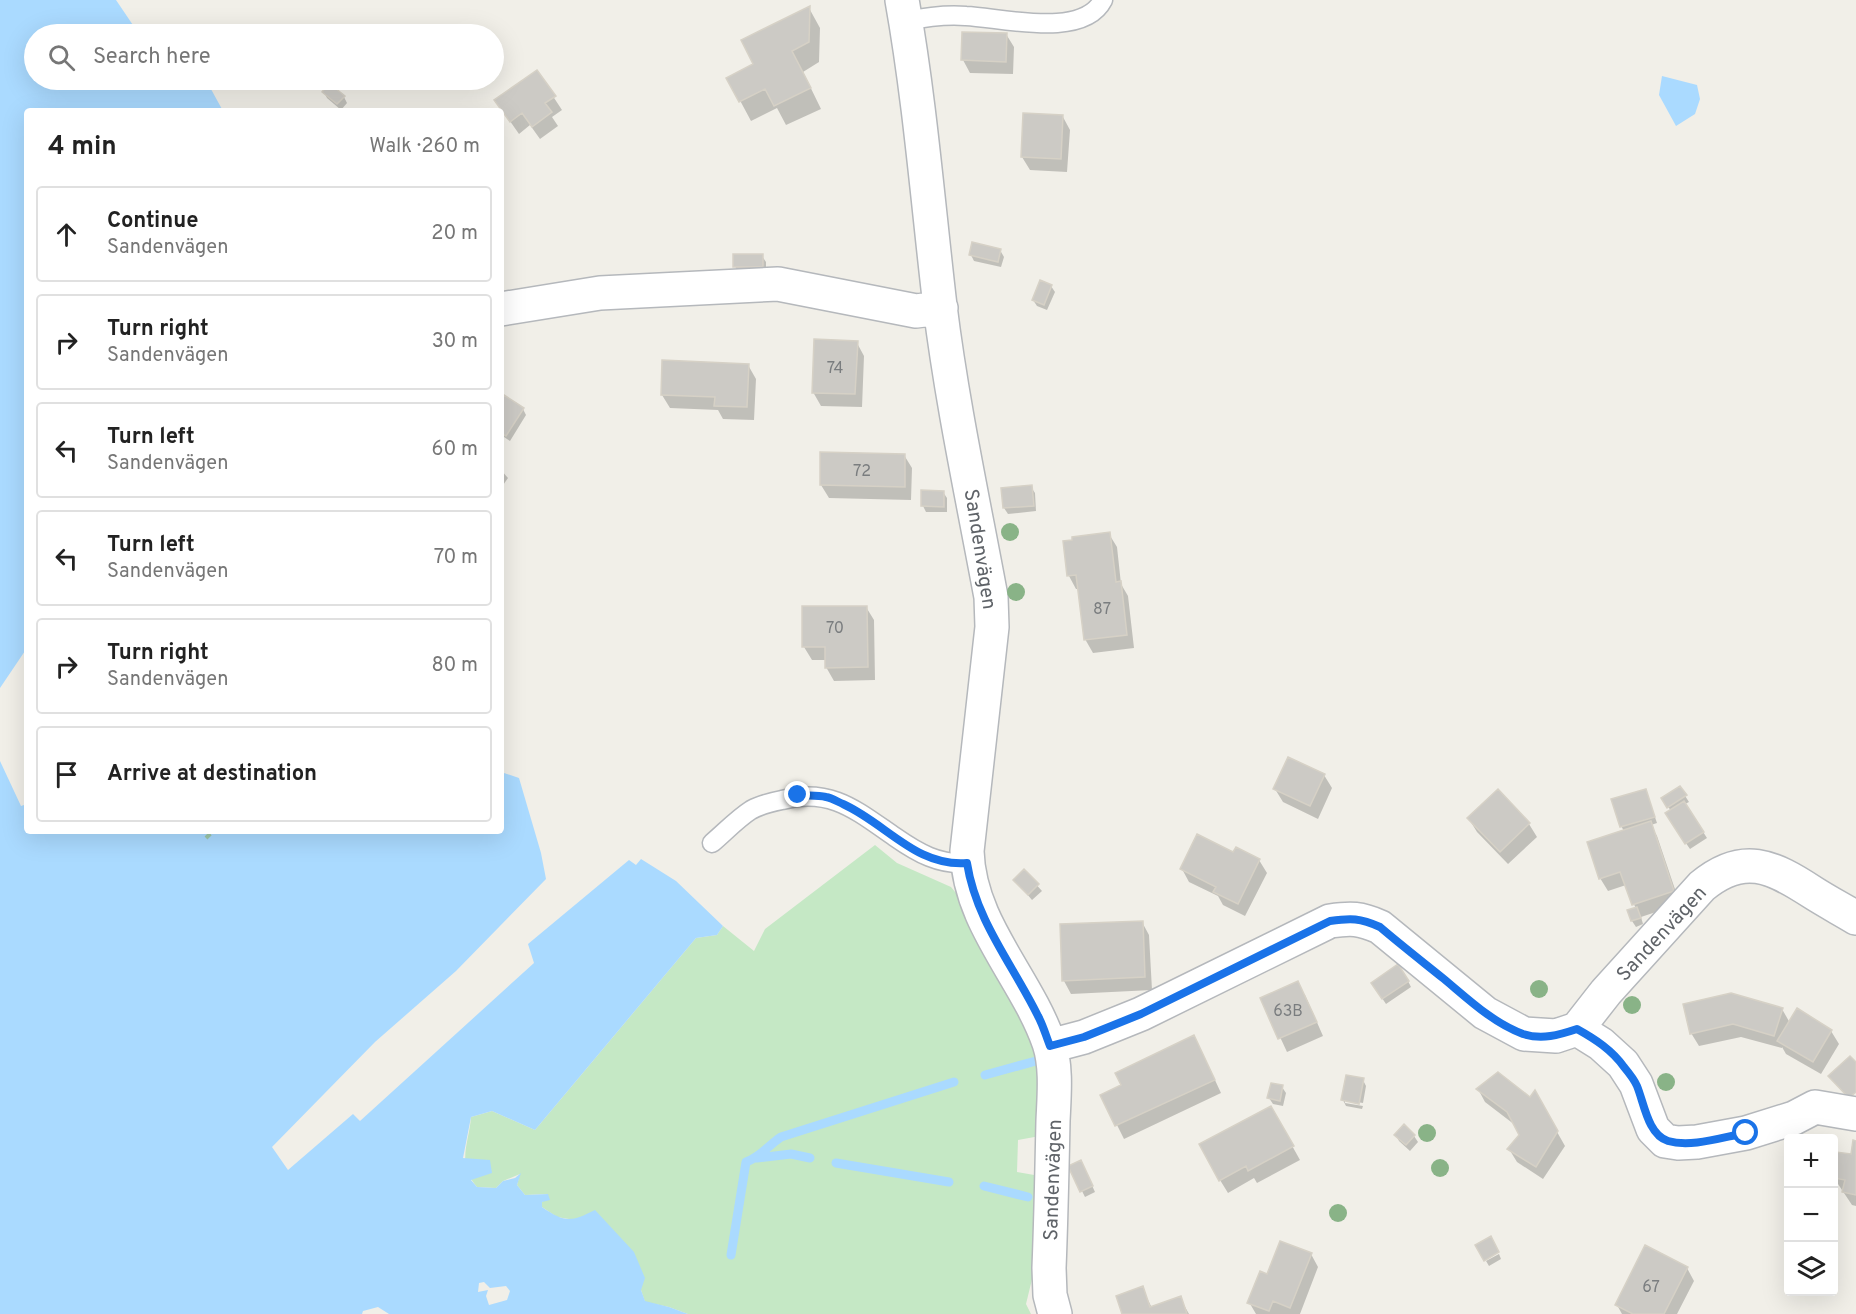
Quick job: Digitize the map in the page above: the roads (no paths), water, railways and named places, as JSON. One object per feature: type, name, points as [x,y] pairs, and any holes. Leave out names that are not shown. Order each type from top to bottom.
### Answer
[{"type":"street","name":"Sandenvägen","points":[[904,11],[924,153],[941,308],[957,412],[991,597],[992,627],[967,863],[975,899],[994,941],[1038,1016],[1050,1046],[1054,1083],[1049,1268],[1050,1295],[1055,1314]]},
{"type":"street","points":[[504,309],[600,293],[778,284],[915,311],[941,308]]},
{"type":"street","name":"Sandenvägen","points":[[1577,1029],[1606,992],[1702,886],[1727,869],[1758,866],[1787,876],[1856,918]]},
{"type":"street","points":[[1050,1046],[1084,1037],[1141,1014],[1330,921],[1362,919],[1380,927],[1485,1013],[1524,1034],[1541,1037],[1556,1036],[1577,1029],[1601,1044],[1623,1064],[1636,1084],[1653,1129],[1665,1141],[1697,1142],[1746,1133],[1794,1118],[1815,1107],[1856,1114]]},
{"type":"lane","points":[[904,11],[932,16],[965,16],[1056,24],[1084,18],[1098,9],[1103,0]]},
{"type":"lane","points":[[712,843],[752,810],[798,795],[827,797],[855,810],[908,847],[927,857],[951,864],[967,863]]},
{"type":"water","points":[[0,0],[116,0],[132,24],[24,24],[24,90],[211,90],[221,108],[24,108],[24,652],[0,688]]},
{"type":"water","points":[[1662,76],[1697,85],[1700,99],[1695,114],[1676,126],[1659,95]]},
{"type":"water","points":[[0,761],[21,806],[24,805],[24,834],[504,834],[504,773],[519,778],[541,853],[546,879],[456,971],[375,1042],[272,1147],[288,1170],[353,1114],[360,1121],[534,963],[528,944],[629,860],[636,865],[641,859],[676,881],[723,926],[717,935],[696,938],[535,1130],[492,1111],[471,1117],[463,1158],[490,1160],[492,1173],[471,1180],[477,1187],[496,1188],[503,1181],[515,1178],[521,1173],[517,1185],[525,1195],[548,1194],[550,1200],[542,1202],[542,1207],[557,1216],[574,1219],[595,1210],[634,1252],[645,1278],[641,1290],[645,1301],[688,1314],[389,1314],[378,1307],[363,1311],[362,1314],[0,1314]],"holes":[[[484,1282],[490,1288],[506,1286],[510,1291],[507,1300],[489,1305],[486,1296],[488,1290],[478,1292],[479,1283]]]},
{"type":"waterway","points":[[985,1075],[1036,1061]]},
{"type":"waterway","points":[[731,1255],[746,1162],[781,1137],[954,1082]]},
{"type":"waterway","points":[[757,1158],[791,1154],[810,1158]]},
{"type":"waterway","points":[[836,1163],[949,1182]]},
{"type":"waterway","points":[[984,1186],[1028,1197]]}]
